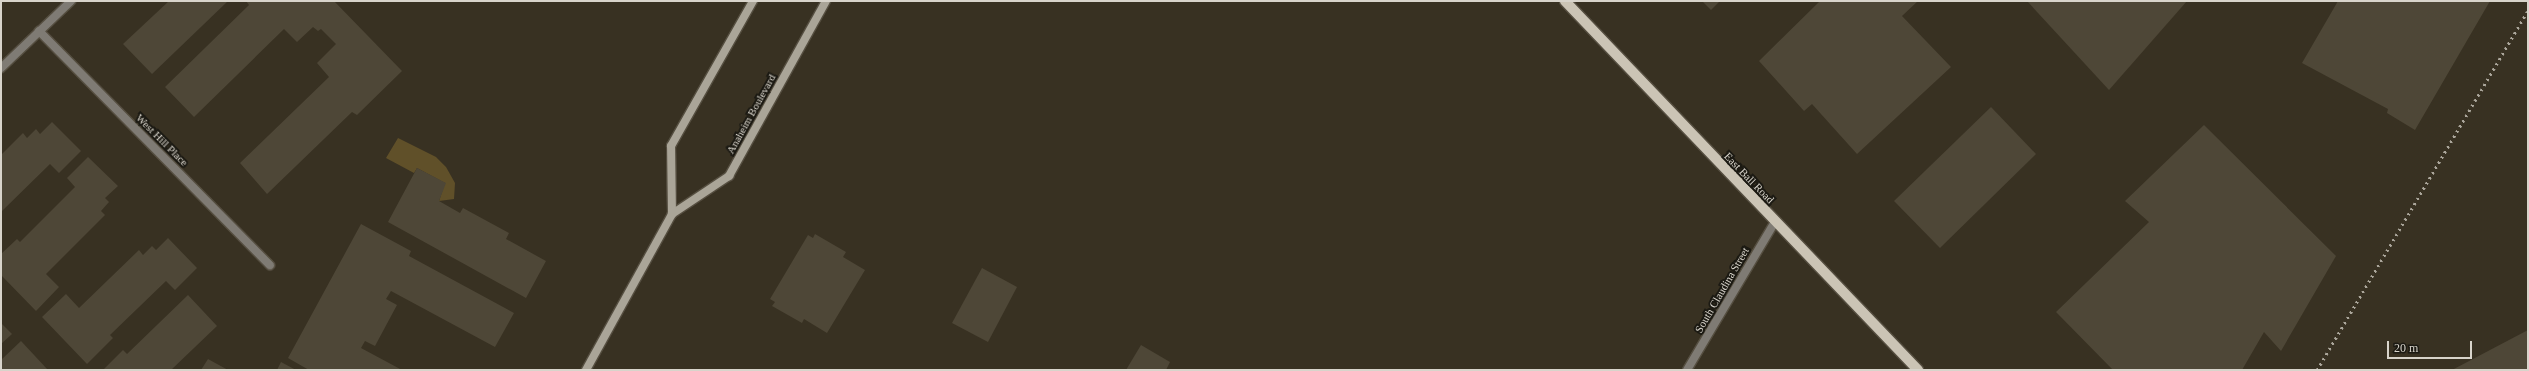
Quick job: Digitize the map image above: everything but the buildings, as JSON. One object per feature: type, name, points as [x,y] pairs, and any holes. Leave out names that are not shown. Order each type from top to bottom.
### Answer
[{"type":"main road","name":"Anaheim Boulevard","points":[[672,214],[671,146],[753,1]]},
{"type":"main road","name":"Anaheim Boulevard","points":[[586,370],[672,214],[730,176],[826,1]]},
{"type":"main road","name":"East Ball Road","points":[[1565,1],[1918,370]]},
{"type":"street","points":[[1,68],[71,1]]},
{"type":"street","name":"West Hill Place","points":[[39,31],[270,264]]},
{"type":"street","name":"South Claudina Street","points":[[1688,370],[1775,222]]},
{"type":"shaded area","points":[[398,138],[436,157],[446,167],[455,183],[454,199],[439,201],[445,183],[417,168],[414,173],[386,158]]},
{"type":"railway","points":[[2317,370],[2528,11]]}]
